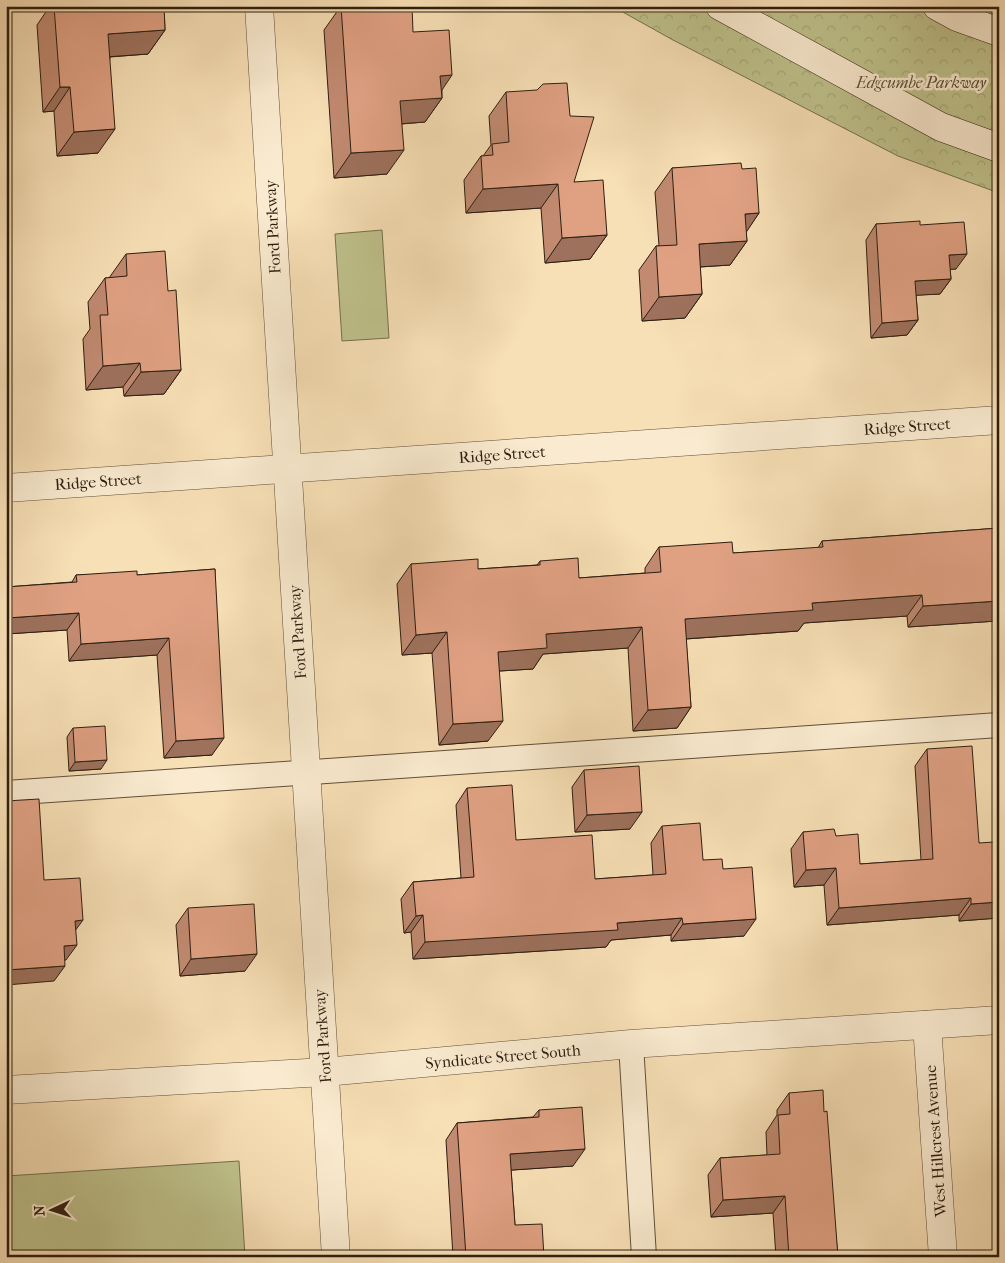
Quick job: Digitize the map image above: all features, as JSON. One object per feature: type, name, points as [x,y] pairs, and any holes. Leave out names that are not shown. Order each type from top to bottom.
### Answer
[{"type":"street","name":"Ford Parkway","points":[[259,6],[336,1257]]},
{"type":"street","points":[[720,6],[941,127],[999,148]]},
{"type":"street","points":[[937,6],[957,17],[999,32]]},
{"type":"street","name":"Ridge Street","points":[[6,488],[999,420]]},
{"type":"street","name":"Syndicate Street South","points":[[6,1090],[324,1072],[631,1044],[999,1020]]},
{"type":"street","name":"West Hillcrest Avenue","points":[[927,1025],[943,1257]]},
{"type":"lane","points":[[6,793],[999,725]]},
{"type":"lane","points":[[631,1044],[644,1257]]},
{"type":"green space","name":"Edgcumbe Parkway","points":[[612,6],[999,6],[999,193],[898,156],[673,40]]},
{"type":"green space","points":[[382,230],[389,338],[342,341],[335,234]]},
{"type":"green space","points":[[239,1161],[245,1257],[6,1257],[6,1176]]},
{"type":"building","points":[[54,6],[164,6],[165,30],[108,34],[115,129],[74,132],[70,87],[60,87]]},
{"type":"building","points":[[341,6],[412,6],[413,32],[449,30],[452,75],[440,76],[442,98],[400,101],[404,150],[351,153]]},
{"type":"building","points":[[567,83],[570,116],[594,117],[574,182],[603,180],[607,235],[562,238],[558,184],[483,189],[481,156],[493,155],[492,144],[509,142],[506,92],[537,90],[543,84]]},
{"type":"building","points":[[741,163],[742,169],[756,168],[759,213],[745,214],[747,241],[699,244],[702,294],[659,297],[656,246],[677,245],[672,168]]},
{"type":"building","points":[[920,221],[920,225],[964,222],[967,254],[949,255],[951,279],[915,281],[918,320],[882,323],[876,224]]},
{"type":"building","points":[[165,251],[168,291],[176,290],[181,370],[141,372],[140,363],[103,366],[100,315],[108,315],[105,278],[127,276],[126,254]]},
{"type":"building","points":[[999,528],[999,601],[923,606],[922,595],[812,603],[813,610],[685,619],[691,707],[648,710],[642,627],[546,634],[547,648],[498,652],[503,721],[453,724],[447,632],[416,635],[411,564],[478,559],[478,569],[540,565],[540,561],[578,558],[579,578],[661,572],[659,547],[732,542],[733,553],[823,547],[822,541]]},
{"type":"building","points":[[215,569],[224,738],[176,741],[169,638],[81,644],[79,613],[7,618],[6,621],[6,587],[77,582],[76,575],[137,571],[137,575]]},
{"type":"building","points":[[105,726],[107,760],[75,762],[73,728]]},
{"type":"building","points":[[972,746],[979,843],[994,842],[994,848],[999,848],[999,902],[971,904],[971,898],[839,908],[836,868],[806,870],[803,832],[834,829],[836,836],[858,834],[860,864],[933,859],[927,749]]},
{"type":"building","points":[[639,766],[642,812],[587,815],[584,770]]},
{"type":"building","points":[[512,785],[516,840],[592,835],[595,879],[666,874],[662,826],[700,823],[703,860],[722,859],[723,869],[752,867],[756,919],[683,924],[682,918],[617,923],[618,930],[425,942],[423,915],[416,916],[413,882],[474,877],[467,788]]},
{"type":"building","points":[[39,799],[44,880],[80,878],[83,920],[75,921],[77,945],[64,946],[65,966],[6,970],[6,801]]},
{"type":"building","points":[[254,904],[257,954],[191,959],[188,908]]},
{"type":"building","points":[[823,1090],[824,1112],[827,1111],[838,1257],[789,1257],[785,1196],[723,1200],[720,1158],[780,1154],[778,1115],[790,1114],[789,1093]]},
{"type":"building","points":[[582,1107],[585,1149],[510,1154],[515,1225],[542,1224],[544,1257],[466,1257],[457,1123],[539,1117],[539,1110]]}]
